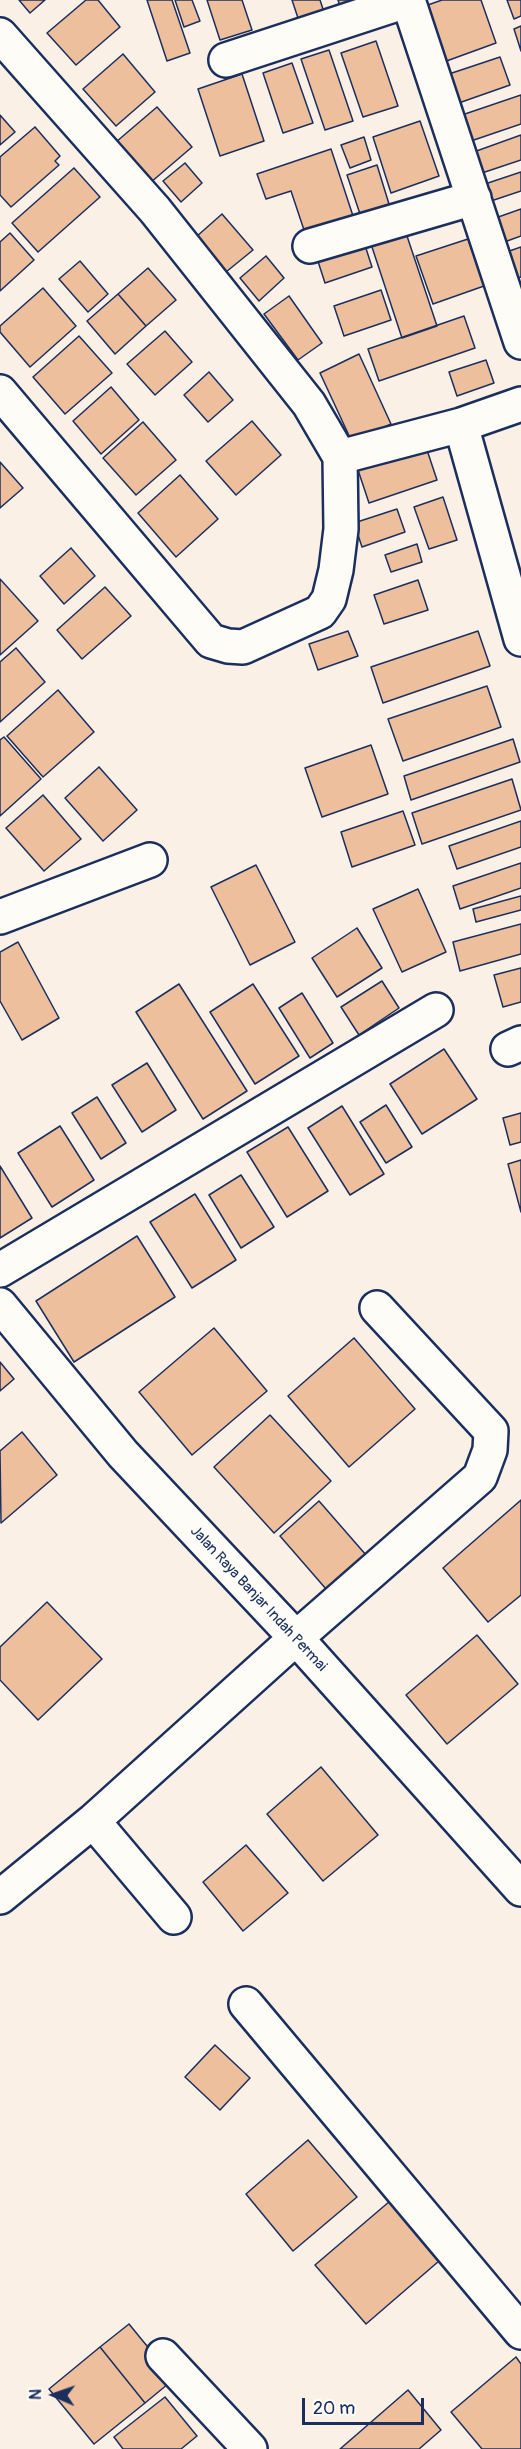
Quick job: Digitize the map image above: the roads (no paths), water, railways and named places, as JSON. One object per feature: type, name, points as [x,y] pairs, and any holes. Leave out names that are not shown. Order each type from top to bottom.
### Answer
[{"type":"street","points":[[226,60],[409,0],[521,342]]},
{"type":"street","points":[[0,36],[155,210],[309,404],[340,457],[340,529],[336,570],[329,599],[320,612],[243,647],[228,646],[212,641],[186,614],[0,392]]},
{"type":"street","points":[[310,246],[474,198]]},
{"type":"street","points":[[340,457],[461,425],[521,404]]},
{"type":"street","points":[[461,425],[521,639]]},
{"type":"street","points":[[0,917],[150,860]]},
{"type":"street","points":[[0,1270],[436,1010]]},
{"type":"street","name":"Jalan Raya Banjar Indah Permai","points":[[0,1305],[123,1454],[296,1638],[521,1889]]},
{"type":"street","points":[[0,1898],[93,1821],[296,1638],[480,1477],[490,1450],[491,1431],[377,1308]]},
{"type":"street","points":[[93,1821],[174,1917]]},
{"type":"street","points":[[246,2004],[521,2332]]},
{"type":"street","points":[[163,2356],[250,2449]]}]
